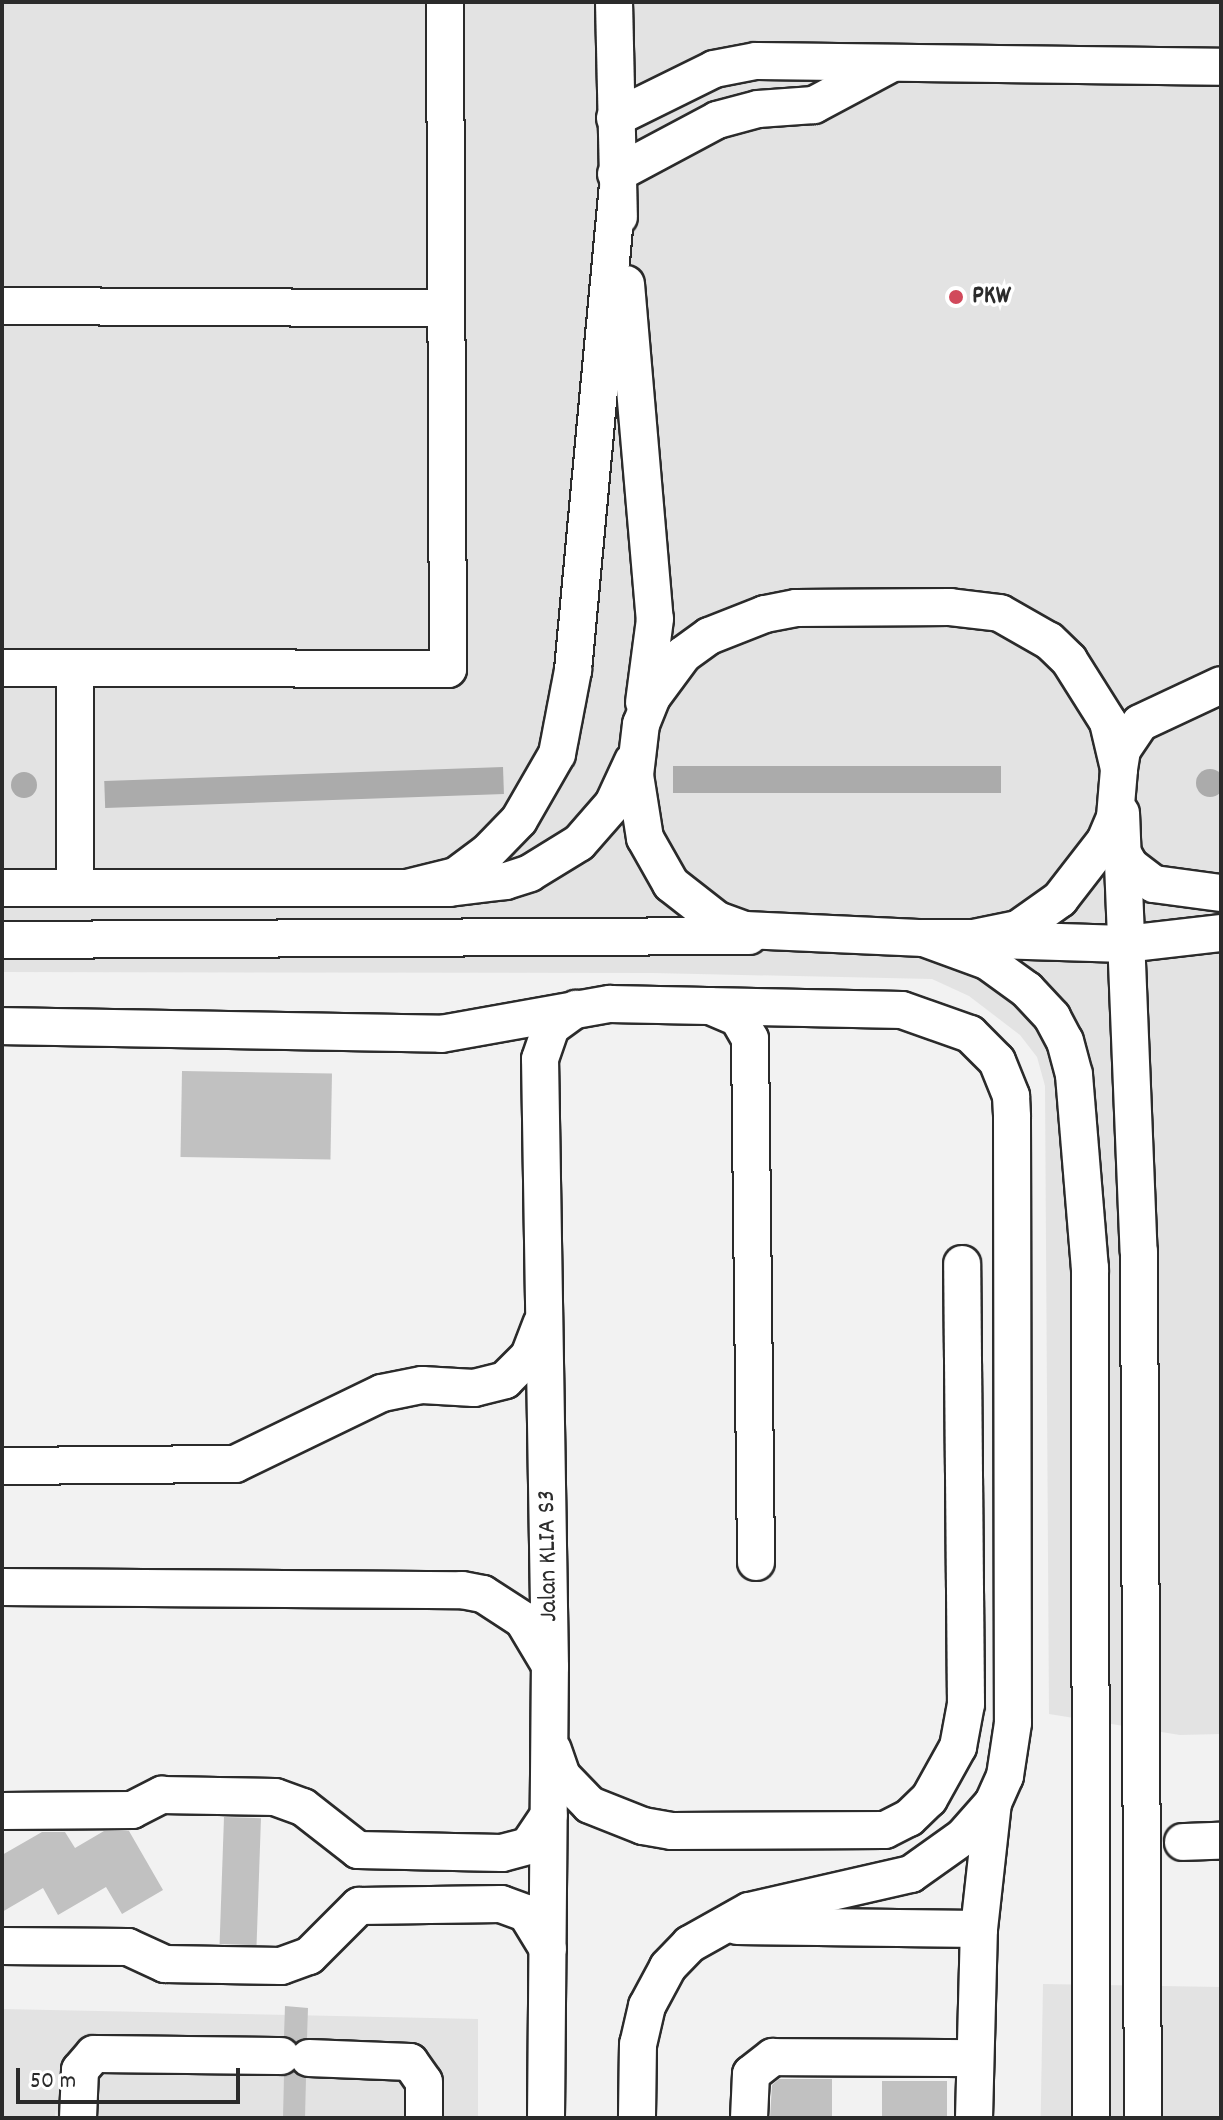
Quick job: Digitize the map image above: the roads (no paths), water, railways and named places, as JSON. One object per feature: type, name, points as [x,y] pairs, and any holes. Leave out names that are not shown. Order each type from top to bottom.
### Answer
[{"type":"street","points":[[2,668],[448,669],[445,2]]},
{"type":"street","points":[[614,2],[616,183],[655,619],[639,737],[639,819],[655,862],[671,884],[717,920],[779,934]]},
{"type":"street","points":[[615,118],[733,63],[1219,69]]},
{"type":"street","points":[[616,183],[717,120],[758,109],[814,105],[891,64]]},
{"type":"street","points":[[407,888],[456,876],[487,853],[519,820],[557,754],[573,670],[616,183]]},
{"type":"street","points":[[2,306],[446,308]]},
{"type":"street","points":[[2,888],[407,888],[506,881],[557,859],[613,804],[664,675],[683,655],[738,622],[796,608],[963,608],[1000,613],[1022,624],[1069,660],[1108,722],[1120,780],[1105,841],[1060,899],[1018,929],[974,938]]},
{"type":"street","points":[[75,668],[75,888]]},
{"type":"street","points":[[1143,2118],[1139,1252],[1120,780],[1122,750],[1140,723],[1221,685]]},
{"type":"street","points":[[1122,852],[1130,866],[1154,884],[1221,893]]},
{"type":"street","points":[[2,940],[697,940],[779,934],[1125,944],[1221,933]]},
{"type":"street","points":[[924,938],[987,961],[1027,990],[1052,1017],[1074,1075],[1090,1268],[1091,2118]]},
{"type":"street","points":[[2,1026],[441,1034],[610,1004],[710,1006],[925,1014],[970,1034],[997,1061],[1005,1079],[1012,1117],[1012,1736],[1005,1776],[993,1803],[979,1929],[974,2118]]},
{"type":"street","points":[[710,1006],[738,1018],[750,1039],[756,1562]]},
{"type":"street","name":"Jalan KLIA S3","points":[[546,2118],[550,1667],[540,1059],[551,1027],[576,1009]]},
{"type":"street","points":[[549,1732],[562,1776],[575,1793],[615,1817],[643,1826],[885,1830],[909,1818],[929,1799],[958,1747],[966,1704],[962,1264]]},
{"type":"street","points":[[2,1466],[235,1464],[382,1393],[422,1385],[474,1388],[505,1380],[529,1356],[545,1307]]},
{"type":"street","points":[[2,1587],[462,1590],[483,1594],[523,1620],[550,1667]]},
{"type":"street","points":[[2,1811],[132,1810],[162,1795],[275,1797],[303,1807],[358,1850],[487,1853],[528,1846],[549,1815]]},
{"type":"street","points":[[637,2118],[638,2044],[647,2006],[668,1967],[717,1926],[778,1902],[911,1874],[943,1856],[993,1803]]},
{"type":"street","points":[[1183,1842],[1221,1841]]},
{"type":"street","points":[[2,1946],[128,1947],[165,1964],[281,1966],[309,1956],[359,1906],[501,1904],[526,1913],[548,1949]]},
{"type":"street","points":[[717,1926],[979,1929]]},
{"type":"street","points":[[78,2118],[80,2070],[94,2054],[410,2062],[424,2082],[424,2118]]},
{"type":"street","points":[[749,2118],[751,2074],[773,2057],[975,2058]]},
{"type":"place","name":"PKW","points":[[956,297]]}]
